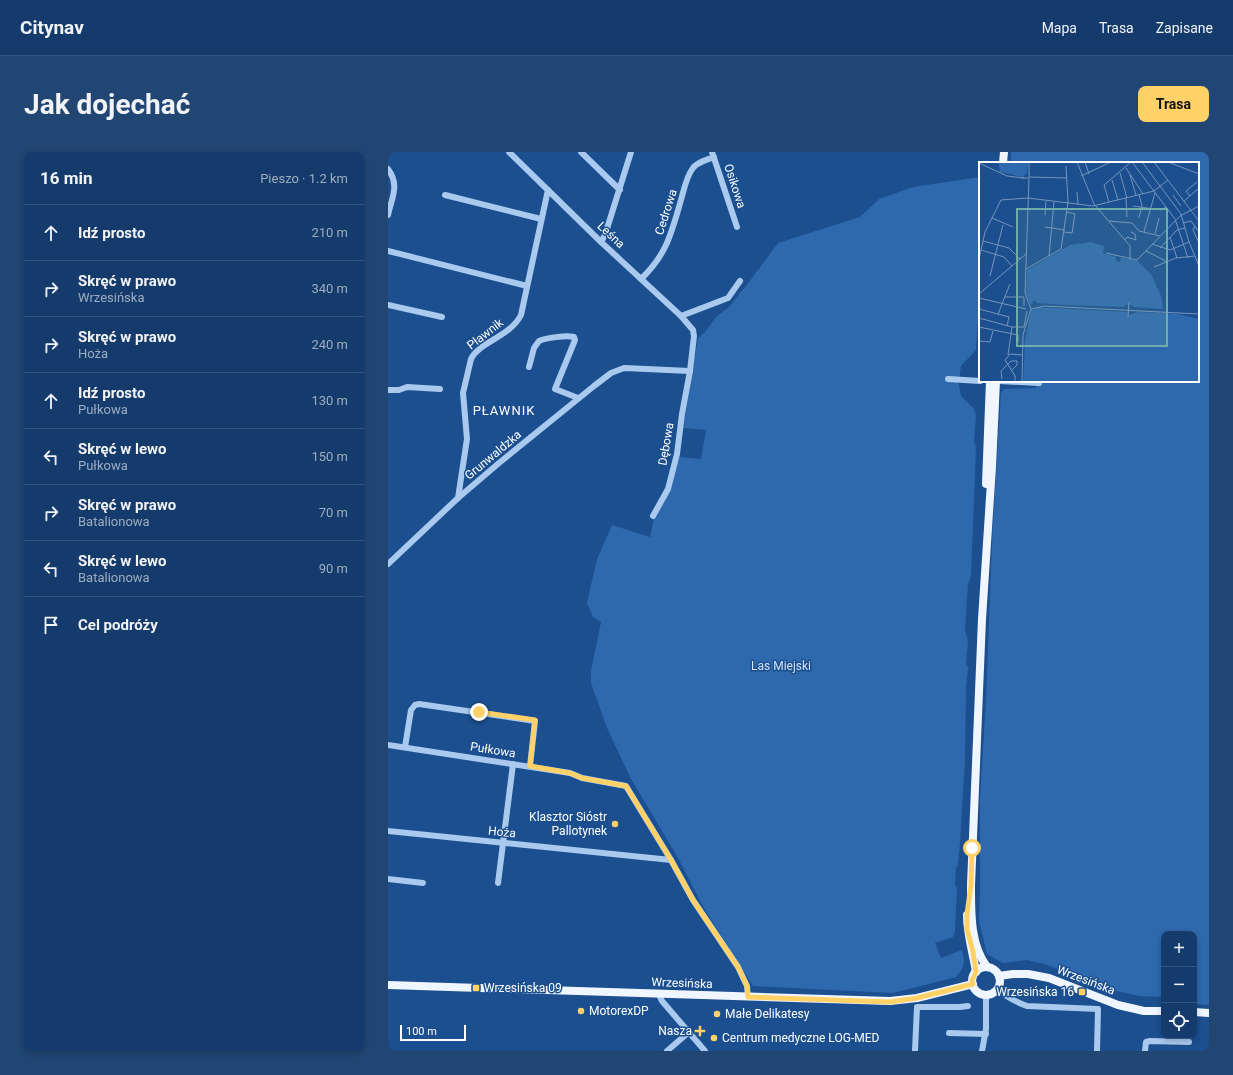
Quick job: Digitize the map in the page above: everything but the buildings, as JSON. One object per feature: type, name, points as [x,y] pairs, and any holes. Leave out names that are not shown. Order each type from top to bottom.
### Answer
[{"type":"main road","points":[[1003,162],[1004,152]]},
{"type":"main road","points":[[986,551],[985,494],[990,382]]},
{"type":"main road","points":[[987,967],[982,960],[973,932],[971,916],[971,885],[982,619],[997,382]]},
{"type":"main road","points":[[971,885],[967,914],[967,929],[976,972]]},
{"type":"main road","points":[[983,967],[987,967],[992,968],[997,972],[1000,985],[998,989],[986,995],[978,992],[972,980],[976,972],[983,967]]},
{"type":"main road","name":"Wrzesińska","points":[[999,976],[1028,974],[1049,978],[1118,1005],[1144,1010],[1161,1011]]},
{"type":"main road","name":"Wrzesińska","points":[[388,985],[890,1002],[917,998],[973,984]]},
{"type":"main road","points":[[1197,1012],[1209,1013]]},
{"type":"street","name":"Leśna","points":[[509,152],[601,242],[681,316],[693,330],[694,336]]},
{"type":"street","points":[[581,152],[620,190]]},
{"type":"street","points":[[601,242],[605,235],[620,190],[631,152]]},
{"type":"street","name":"Osikowa","points":[[713,154],[737,227]]},
{"type":"street","name":"Cedrowa","points":[[641,278],[654,265],[665,249],[692,169],[695,165],[713,154]]},
{"type":"street","points":[[388,169],[394,179],[395,186],[388,215]]},
{"type":"street","name":"Pławnik","points":[[458,498],[467,439],[463,393],[471,359],[478,350],[517,322],[522,312],[548,190]]},
{"type":"street","points":[[445,195],[541,220]]},
{"type":"street","points":[[388,251],[527,286]]},
{"type":"street","points":[[681,316],[728,298],[740,281]]},
{"type":"street","points":[[388,305],[442,317]]},
{"type":"street","points":[[528,367],[534,348],[539,341],[570,336],[574,338],[575,340],[555,389],[578,398]]},
{"type":"street","name":"Dębowa","points":[[653,516],[668,489],[677,454],[694,336]]},
{"type":"street","name":"Grunwaldzka","points":[[388,564],[458,498],[605,377],[624,368],[690,371]]},
{"type":"street","points":[[948,379],[979,380]]},
{"type":"street","points":[[1011,382],[1039,384]]},
{"type":"street","points":[[388,390],[407,388],[440,389]]},
{"type":"street","points":[[406,747],[411,710],[415,705],[419,704],[535,720],[530,766]]},
{"type":"street","name":"Pułkowa","points":[[388,745],[530,766],[570,773],[582,778],[626,786],[671,860]]},
{"type":"street","points":[[498,883],[513,764]]},
{"type":"street","name":"Hoża","points":[[388,831],[671,860]]},
{"type":"street","points":[[671,860],[693,900],[738,967],[747,986],[748,997]]},
{"type":"street","points":[[388,879],[423,882]]},
{"type":"street","points":[[998,989],[1004,995],[1027,1006],[1098,1009],[1097,1051]]},
{"type":"street","points":[[660,994],[661,999],[705,1051]]},
{"type":"street","points":[[982,1051],[986,1034],[986,995]]},
{"type":"street","points":[[915,1051],[918,1007],[968,1006]]},
{"type":"street","points":[[667,1051],[689,1032]]},
{"type":"street","points":[[949,1033],[986,1034]]},
{"type":"street","points":[[1145,1051],[1146,1042],[1150,1041],[1189,1042]]},
{"type":"green space","points":[[1011,152],[1209,152],[1209,1005],[1197,1004],[1197,931],[1161,931],[1161,997],[1139,996],[1112,990],[1044,964],[1027,960],[1003,963],[987,954],[979,921],[980,798],[986,701],[992,542],[1001,393],[1004,389],[1036,388],[1036,382],[1199,382],[1199,162],[1011,162]]},
{"type":"green space","name":"Las Miejski","points":[[979,177],[979,319],[976,350],[961,366],[959,380],[979,381],[958,380],[961,396],[974,409],[976,415],[971,576],[968,584],[965,630],[968,642],[966,663],[968,668],[966,688],[965,759],[960,843],[955,884],[957,889],[955,931],[953,937],[935,943],[941,958],[962,950],[964,958],[963,967],[956,977],[893,993],[753,986],[702,905],[678,858],[631,779],[607,728],[591,683],[591,671],[601,622],[593,617],[587,603],[597,559],[612,525],[650,537],[654,519],[670,490],[679,457],[701,459],[706,430],[683,428],[698,338],[705,332],[716,317],[729,307],[778,243],[860,217],[879,199],[913,187]]},
{"type":"place","name":"Klasztor Sióstr Pallotynek","points":[[615,824]]},
{"type":"place","name":"Wrzesińska 09","points":[[476,988]]},
{"type":"place","name":"Wrzesińska 16","points":[[1082,992]]},
{"type":"place","name":"MotorexDP","points":[[581,1011]]},
{"type":"place","name":"Małe Delikatesy","points":[[717,1014]]},
{"type":"place","name":"Nasza","points":[[700,1031]]},
{"type":"place","name":"Centrum medyczne LOG-MED","points":[[714,1038]]},
{"type":"district","name":"PŁAWNIK","points":[[504,410]]},
{"type":"route","points":[[479,712],[535,720],[530,766],[570,773],[582,778],[626,786],[671,860],[693,900],[738,967],[747,986],[748,997],[890,1002],[917,998],[973,984],[972,980],[976,972],[967,929],[967,914],[971,885],[972,848]]}]
